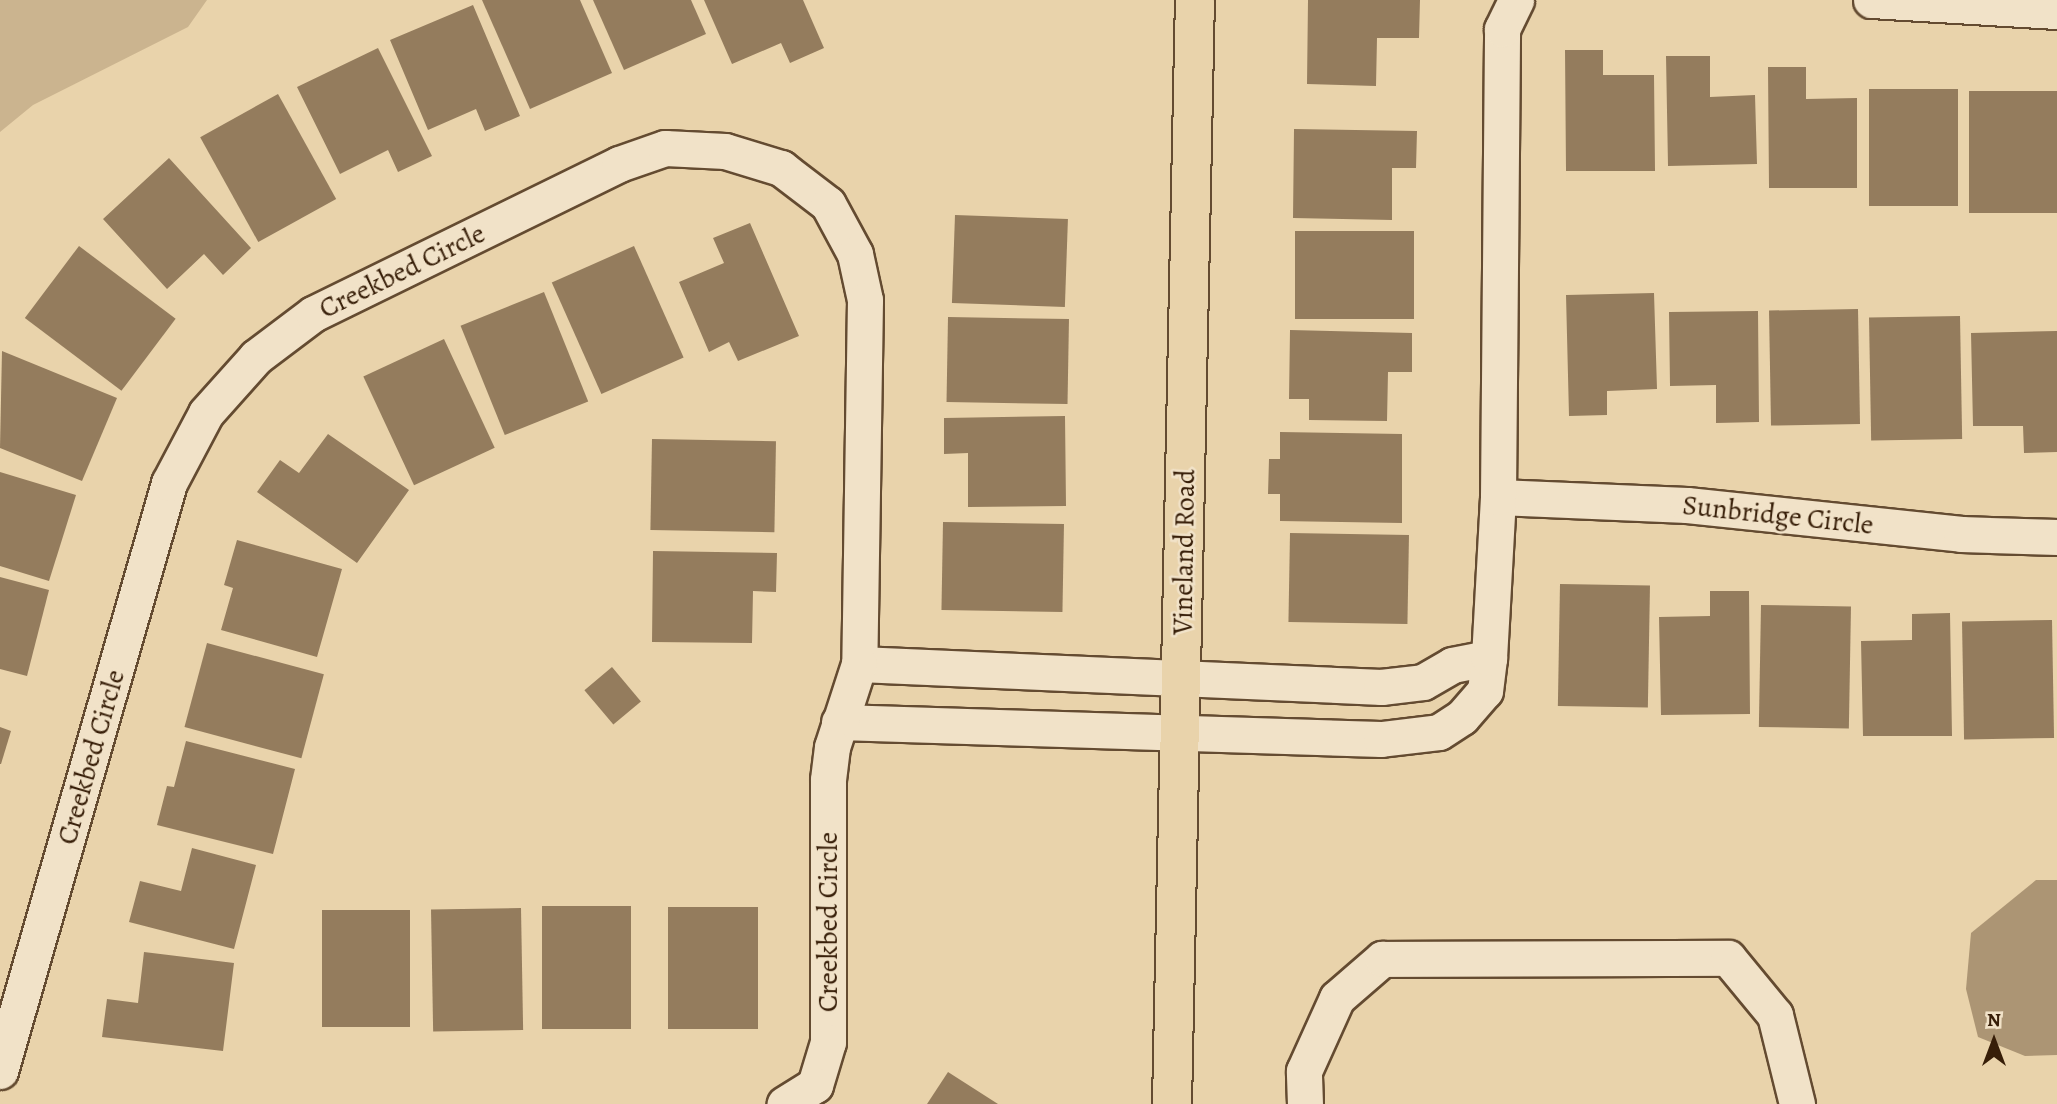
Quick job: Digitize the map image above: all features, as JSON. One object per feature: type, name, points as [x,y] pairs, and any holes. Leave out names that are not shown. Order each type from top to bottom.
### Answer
[{"type":"main road","name":"Vineland Road","points":[[1172,1104],[1195,0]]},
{"type":"street","points":[[839,722],[1381,739],[1439,732],[1462,717],[1485,691],[1489,658],[1498,497],[1502,29],[1516,0]]},
{"type":"street","points":[[1871,0],[2057,11]]},
{"type":"street","name":"Creekbed Circle","points":[[0,1071],[169,482],[206,413],[256,356],[313,314],[619,164],[665,148],[725,151],[781,168],[828,204],[855,254],[865,300],[859,664],[839,722],[828,780],[828,1042],[815,1085],[785,1104]]},
{"type":"street","name":"Sunbridge Circle","points":[[1498,497],[1687,505],[1961,534],[2057,537]]},
{"type":"street","points":[[859,664],[1181,675],[1381,687],[1423,682],[1452,665],[1489,658]]},
{"type":"street","points":[[971,725],[973,667]]},
{"type":"street","points":[[1381,687],[1381,739]]},
{"type":"street","points":[[1305,1104],[1304,1071],[1337,998],[1382,959],[1728,958],[1775,1015],[1797,1104]]},
{"type":"shaded area","points":[[0,0],[207,0],[188,27],[33,105],[0,132]]},
{"type":"shaded area","points":[[2036,880],[2057,880],[2057,1055],[2025,1056],[1978,1037],[1966,989],[1971,933]]},
{"type":"building","points":[[482,0],[580,0],[612,73],[530,109]]},
{"type":"building","points":[[593,0],[691,0],[706,34],[624,70]]},
{"type":"building","points":[[704,0],[803,0],[824,48],[790,63],[781,43],[732,64]]},
{"type":"building","points":[[1308,0],[1420,0],[1419,38],[1377,38],[1376,86],[1307,84]]},
{"type":"building","points":[[473,5],[520,116],[485,131],[476,109],[428,130],[390,40]]},
{"type":"building","points":[[378,48],[432,156],[398,172],[388,150],[340,174],[297,87]]},
{"type":"building","points":[[1565,50],[1603,50],[1603,75],[1654,75],[1655,171],[1566,171]]},
{"type":"building","points":[[1666,56],[1710,56],[1710,97],[1755,95],[1757,164],[1668,166]]},
{"type":"building","points":[[1768,67],[1806,67],[1806,99],[1857,98],[1857,188],[1769,188]]},
{"type":"building","points":[[1869,89],[1958,89],[1958,206],[1869,206]]},
{"type":"building","points":[[1969,91],[2057,91],[2057,213],[1969,213]]},
{"type":"building","points":[[278,94],[336,199],[258,242],[200,137]]},
{"type":"building","points":[[1294,129],[1417,131],[1416,168],[1392,168],[1392,220],[1293,218]]},
{"type":"building","points":[[169,158],[251,248],[223,275],[204,254],[167,289],[103,219]]},
{"type":"building","points":[[955,215],[1068,219],[1065,307],[952,303]]},
{"type":"building","points":[[750,223],[799,336],[738,361],[729,342],[709,352],[679,282],[724,263],[713,238]]},
{"type":"building","points":[[1295,231],[1414,231],[1414,319],[1295,319]]},
{"type":"building","points":[[79,246],[176,319],[121,391],[25,318]]},
{"type":"building","points":[[634,246],[684,357],[601,394],[552,283]]},
{"type":"building","points":[[544,292],[588,401],[505,435],[461,326]]},
{"type":"building","points":[[1654,293],[1657,389],[1607,391],[1607,415],[1569,416],[1566,295]]},
{"type":"building","points":[[1858,309],[1860,424],[1771,426],[1769,311]]},
{"type":"building","points":[[1758,311],[1759,422],[1716,423],[1716,385],[1670,386],[1669,312]]},
{"type":"building","points":[[1960,316],[1962,439],[1871,441],[1869,318]]},
{"type":"building","points":[[948,317],[1069,319],[1067,404],[947,402]]},
{"type":"building","points":[[1290,330],[1412,333],[1412,372],[1388,372],[1387,421],[1309,420],[1309,399],[1289,399]]},
{"type":"building","points":[[2057,331],[2057,452],[2024,453],[2023,426],[1973,426],[1971,333]]},
{"type":"building","points":[[444,339],[495,448],[414,485],[363,377]]},
{"type":"building","points":[[2,351],[117,398],[82,481],[0,448]]},
{"type":"building","points":[[1065,416],[1066,506],[968,507],[968,453],[944,454],[944,418]]},
{"type":"building","points":[[1280,432],[1402,434],[1402,523],[1280,521],[1280,494],[1268,494],[1269,459],[1280,459]]},
{"type":"building","points":[[328,434],[409,490],[357,563],[257,492],[280,460],[299,473]]},
{"type":"building","points":[[652,439],[776,441],[774,532],[650,530]]},
{"type":"building","points":[[0,472],[76,495],[49,581],[0,566]]},
{"type":"building","points":[[943,522],[1064,524],[1062,612],[941,610]]},
{"type":"building","points":[[1290,533],[1409,535],[1407,624],[1288,622]]},
{"type":"building","points":[[237,540],[342,569],[317,657],[221,630],[233,588],[224,585]]},
{"type":"building","points":[[653,551],[777,553],[776,592],[753,591],[752,643],[652,642]]},
{"type":"building","points":[[0,577],[49,590],[27,676],[0,669]]},
{"type":"building","points":[[1560,584],[1650,586],[1648,708],[1558,706]]},
{"type":"building","points":[[1710,591],[1749,591],[1750,714],[1661,715],[1659,617],[1710,616]]},
{"type":"building","points":[[1761,605],[1851,607],[1849,729],[1759,727]]},
{"type":"building","points":[[1950,613],[1952,736],[1863,736],[1861,641],[1912,640],[1912,614]]},
{"type":"building","points":[[2052,620],[2054,738],[1964,740],[1962,622]]},
{"type":"building","points":[[207,643],[324,674],[301,758],[184,727]]},
{"type":"building","points":[[612,667],[641,701],[613,725],[584,690]]},
{"type":"building","points":[[0,727],[11,731],[1,764],[0,764]]},
{"type":"building","points":[[186,741],[295,769],[273,854],[157,825],[167,786],[174,787]]},
{"type":"building","points":[[192,848],[256,865],[234,949],[129,922],[140,881],[181,891]]},
{"type":"building","points":[[542,906],[631,906],[631,1029],[542,1029]]},
{"type":"building","points":[[668,907],[758,907],[758,1029],[668,1029]]},
{"type":"building","points":[[521,908],[523,1030],[433,1032],[431,910]]},
{"type":"building","points":[[322,910],[410,910],[410,1027],[322,1027]]},
{"type":"building","points":[[144,952],[234,963],[223,1051],[102,1037],[107,999],[138,1003]]},
{"type":"building","points":[[948,1072],[998,1104],[927,1104]]}]
